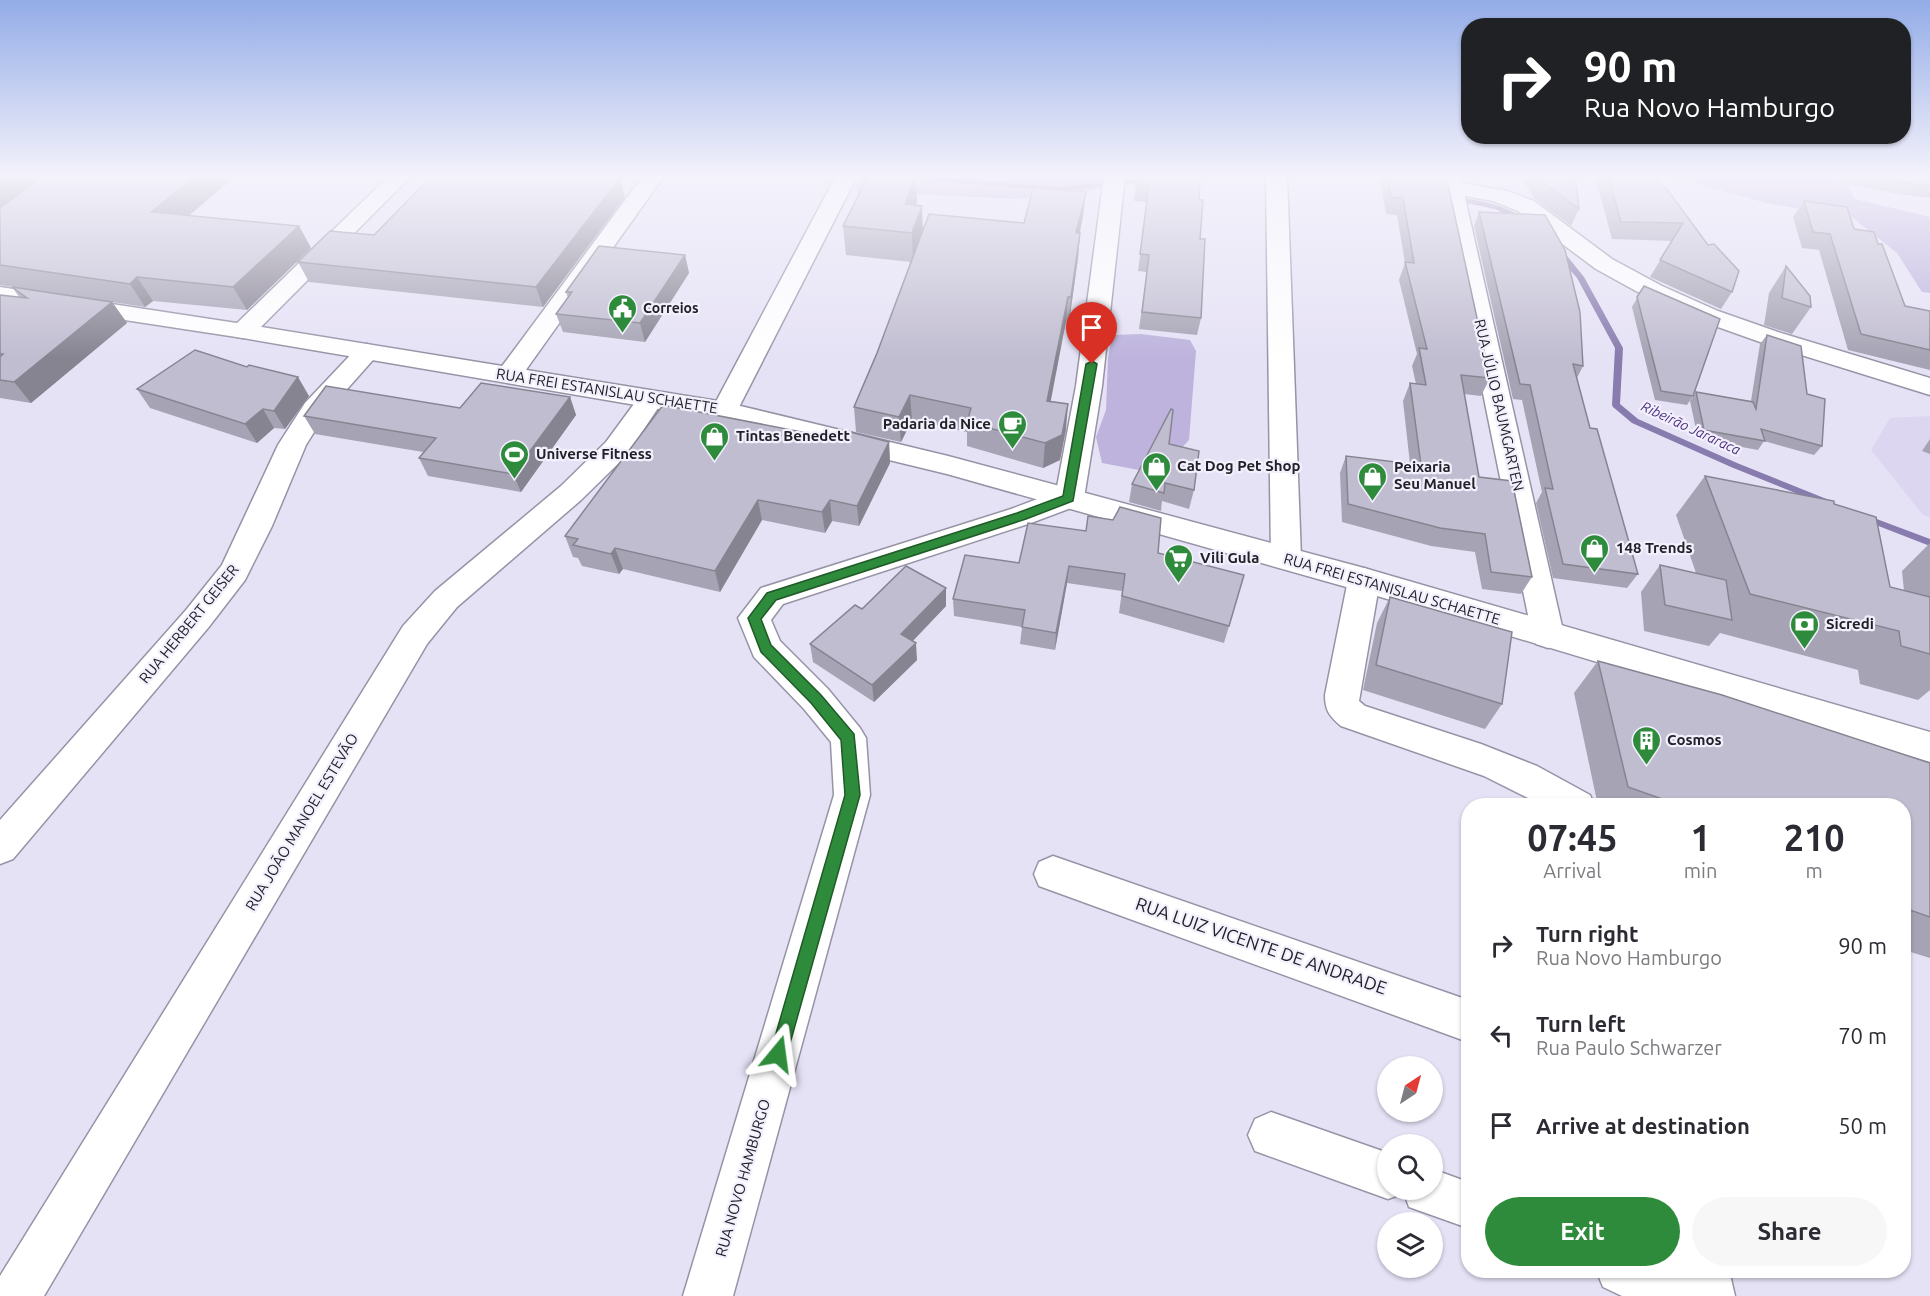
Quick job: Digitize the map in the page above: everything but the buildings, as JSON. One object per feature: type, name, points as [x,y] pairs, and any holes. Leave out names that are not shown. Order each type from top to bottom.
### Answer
[{"type":"street","points":[[243,331],[339,236]]},
{"type":"street","points":[[509,375],[610,236]]},
{"type":"street","points":[[724,411],[816,236]]},
{"type":"street","points":[[1069,498],[1089,386],[1107,236]]},
{"type":"street","points":[[1278,236],[1286,558]]},
{"type":"street","name":"RUA JÚLIO BAUMGARTEN","points":[[1462,236],[1548,635]]},
{"type":"street","points":[[1566,236],[1607,267],[1681,304],[1747,330],[1930,387]]},
{"type":"street","name":"RUA FREI ESTANISLAU SCHAETTE","points":[[0,294],[243,331],[724,411],[907,454],[1364,579],[1930,747]]},
{"type":"street","name":"RUA HERBERT GEISER","points":[[0,847],[197,619],[234,572],[257,526],[292,445],[315,409],[367,352]]},
{"type":"street","name":"RUA JOÃO MANOEL ESTEVÃO","points":[[16,1296],[415,635],[446,599],[571,493],[616,449],[651,399]]},
{"type":"street","name":"RUA NOVO HAMBURGO","points":[[708,1296],[852,795],[848,738],[816,699],[766,648],[754,618],[772,596],[1022,516],[1069,498]]},
{"type":"street","points":[[1364,579],[1342,695],[1342,707],[1353,716],[1493,765],[1554,791],[1565,798]]},
{"type":"street","name":"RUA LUIZ VICENTE DE ANDRADE","points":[[1053,873],[1461,1019]]},
{"type":"street","points":[[1271,1135],[1377,1172]]},
{"type":"street","points":[[1443,1196],[1461,1202]]},
{"type":"street","points":[[1638,1278],[1677,1296]]},
{"type":"street","points":[[1706,1278],[1710,1296]]},
{"type":"shaded area","points":[[1876,236],[1930,236],[1930,293],[1922,292],[1897,253]]},
{"type":"shaded area","points":[[1141,334],[1190,340],[1196,351],[1189,440],[1175,455],[1148,454],[1139,470],[1102,463],[1096,437],[1106,410],[1108,358],[1112,335]]},
{"type":"shaded area","points":[[1930,416],[1930,517],[1923,515],[1871,450],[1890,418]]},
{"type":"waterway","name":"Ribeirão Jararaca","points":[[1560,253],[1580,277],[1619,348],[1616,405],[1635,421],[1734,465],[1826,502]]},
{"type":"waterway","name":"Ribeirão Jararaca","points":[[1866,518],[1930,543]]},
{"type":"place","name":"Correios","points":[[622,334]]},
{"type":"place","name":"Padaria da Nice","points":[[1012,450]]},
{"type":"place","name":"Tintas Benedett","points":[[715,462]]},
{"type":"place","name":"Universe Fitness","points":[[515,480]]},
{"type":"place","name":"Cat Dog Pet Shop","points":[[1156,492]]},
{"type":"place","name":"Peixaria Seu Manuel","points":[[1373,502]]},
{"type":"place","name":"148 Trends","points":[[1595,574]]},
{"type":"place","name":"Vili Gula","points":[[1179,584]]},
{"type":"place","name":"Sicredi","points":[[1805,650]]},
{"type":"place","name":"Cosmos","points":[[1646,766]]},
{"type":"route","points":[[778,1054],[852,795],[848,738],[816,699],[766,648],[754,618],[772,596],[816,580],[1022,516],[1069,498],[1092,364]]}]
